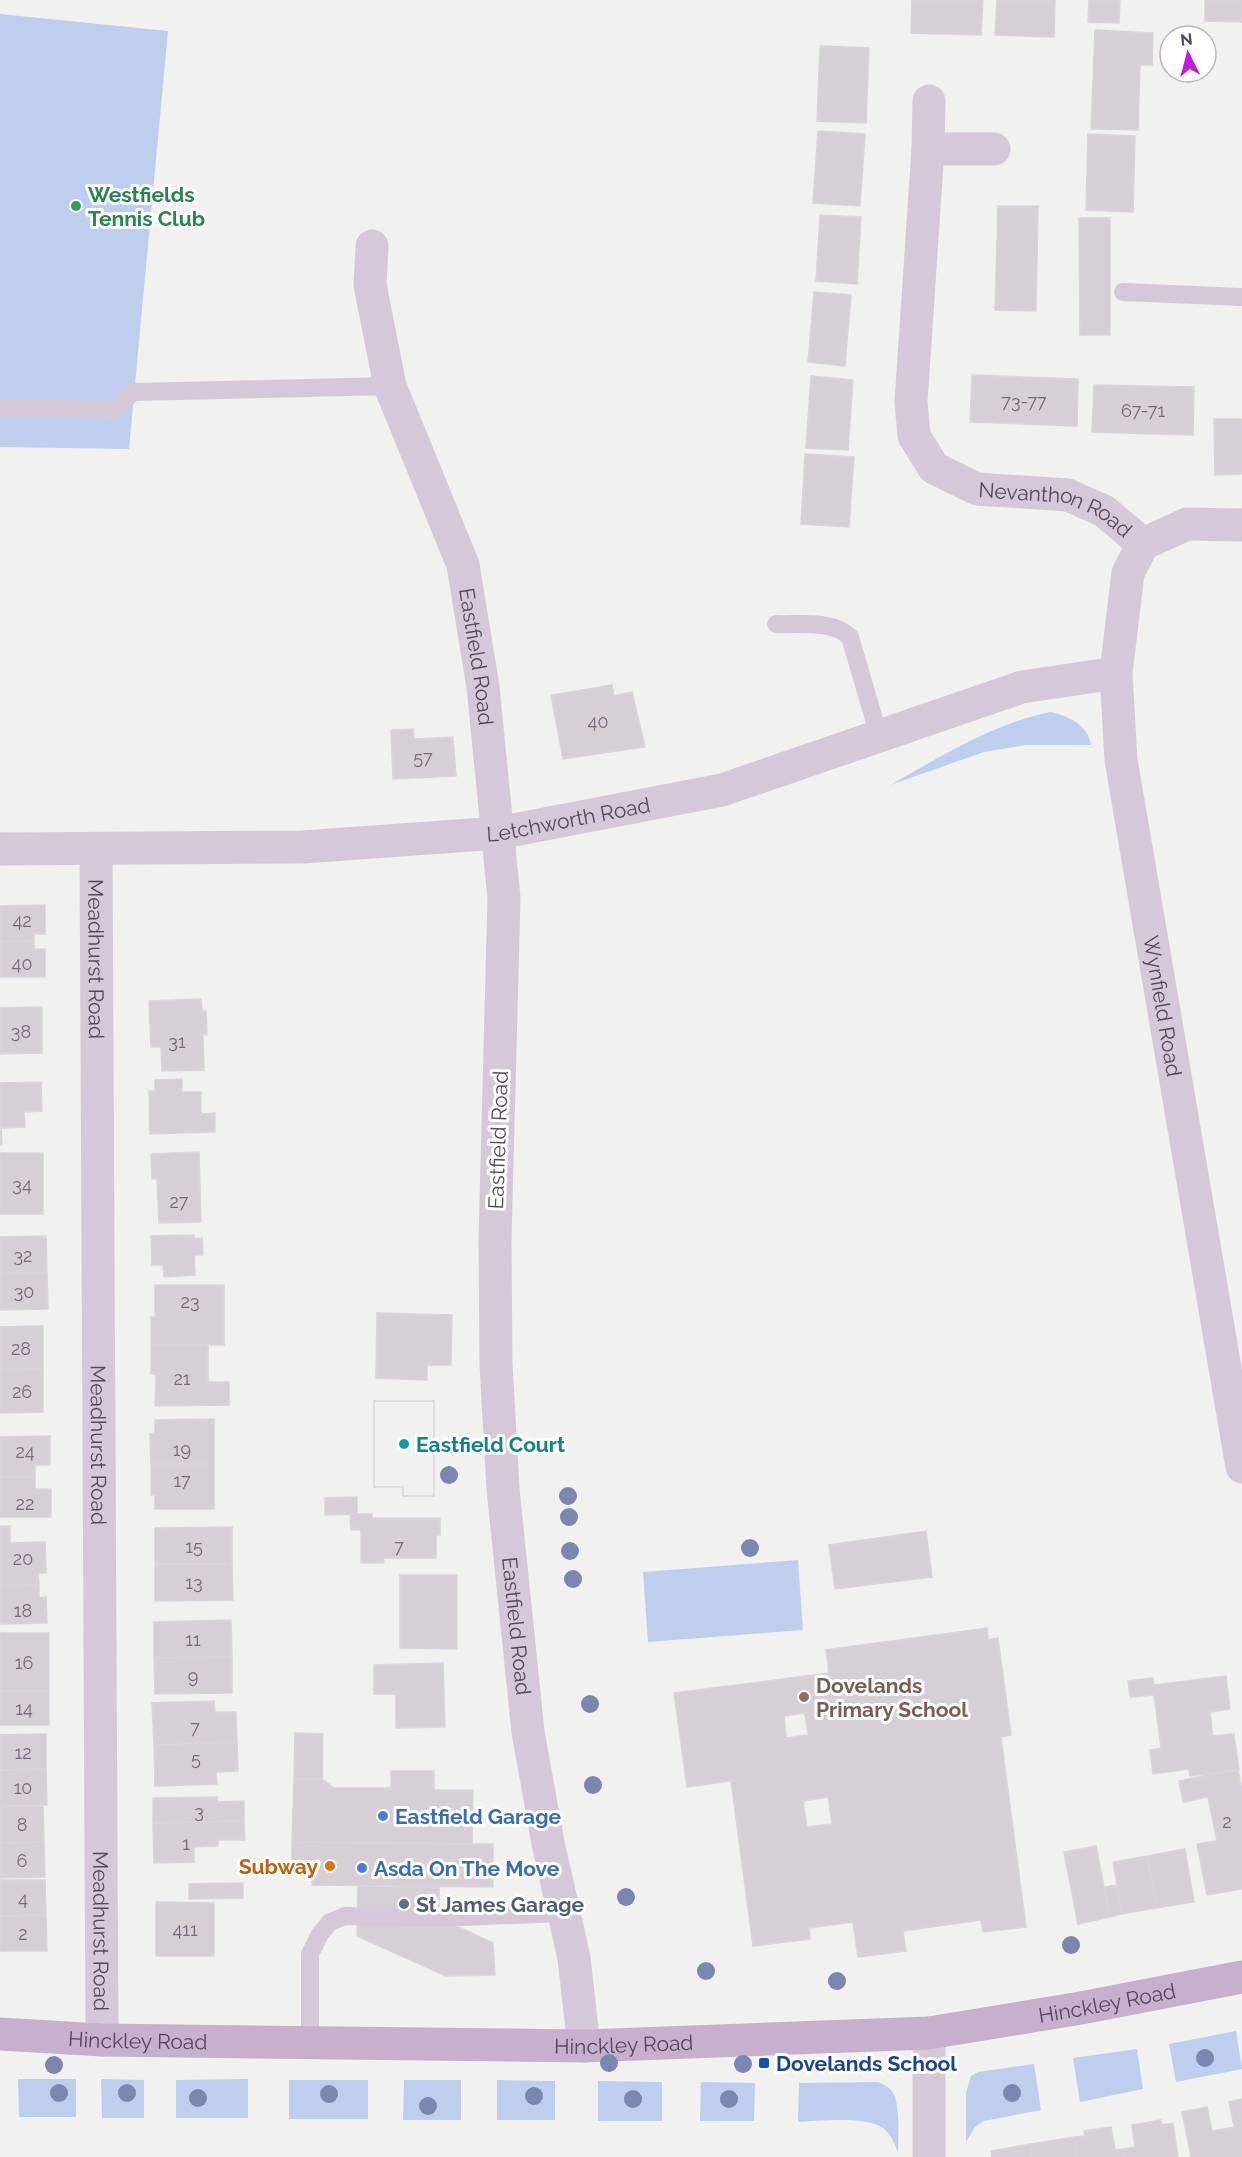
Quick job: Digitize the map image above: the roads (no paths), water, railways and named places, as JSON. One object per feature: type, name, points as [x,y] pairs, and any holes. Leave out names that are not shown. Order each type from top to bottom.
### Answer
[{"type":"main road","name":"Hinckley Road","points":[[0,2034],[102,2040],[584,2046],[929,2033],[1081,2008],[1242,1977]]},
{"type":"street","name":"Nevanthon Road","points":[[929,101],[928,149],[911,402],[914,436],[934,468],[977,489],[1068,495],[1104,511],[1143,544],[1187,524],[1242,525]]},
{"type":"street","points":[[928,149],[994,149]]},
{"type":"street","name":"Eastfield Road","points":[[372,246],[370,285],[390,386],[463,565],[483,687],[504,897],[495,1239],[496,1364],[503,1490],[528,1732],[562,1913],[574,1958],[584,2046]]},
{"type":"street","name":"Wynfield Road","points":[[1143,544],[1128,573],[1116,673],[1121,760],[1242,1467]]},
{"type":"street","name":"Letchworth Road","points":[[0,849],[303,847],[498,833],[722,790],[1022,687],[1116,673]]},
{"type":"street","name":"Meadhurst Road","points":[[96,849],[102,2040]]},
{"type":"street","points":[[929,2033],[929,2157]]},
{"type":"lane","points":[[1123,292],[1242,297]]},
{"type":"lane","points":[[0,408],[113,410],[134,392],[390,386]]},
{"type":"lane","points":[[776,624],[833,626],[842,629],[850,637],[879,736]]},
{"type":"lane","points":[[310,2042],[310,1954],[320,1934],[330,1922],[345,1916],[439,1918],[562,1913]]},
{"type":"place","name":"Westfields Tennis Club","points":[[76,206]]},
{"type":"place","name":"Eastfield Court","points":[[404,1444]]},
{"type":"place","name":"Dovelands Primary School","points":[[804,1697]]},
{"type":"place","name":"Eastfield Garage","points":[[383,1816]]},
{"type":"place","name":"Subway","points":[[330,1866]]},
{"type":"place","name":"Asda On The Move","points":[[362,1868]]},
{"type":"place","name":"St James Garage","points":[[404,1904]]},
{"type":"place","name":"Dovelands School","points":[[764,2063]]}]
